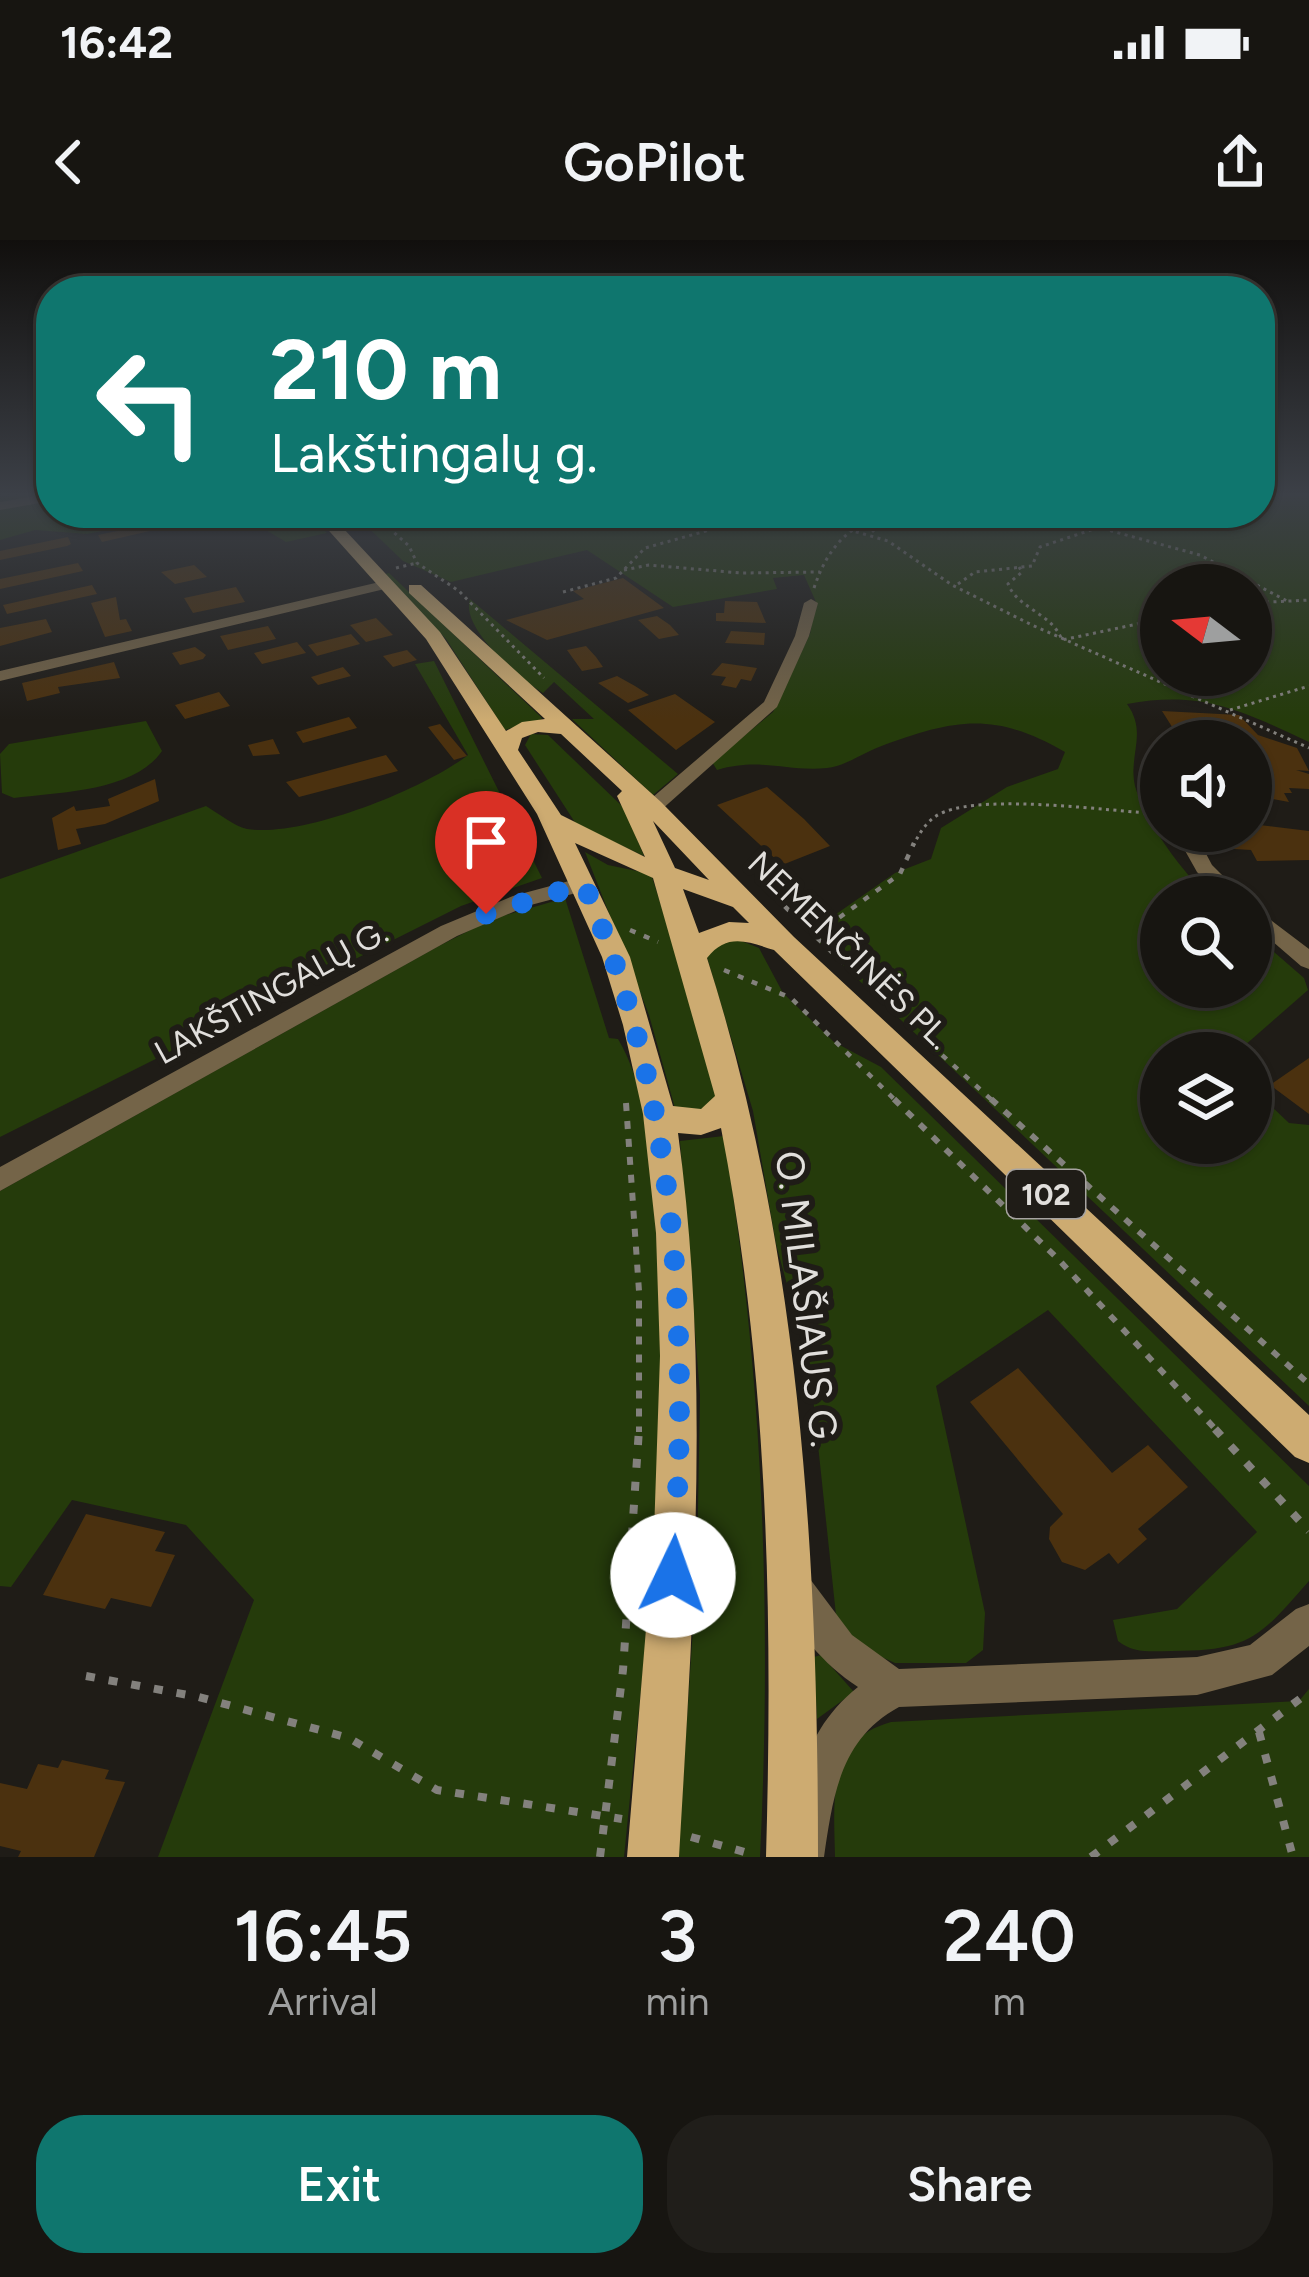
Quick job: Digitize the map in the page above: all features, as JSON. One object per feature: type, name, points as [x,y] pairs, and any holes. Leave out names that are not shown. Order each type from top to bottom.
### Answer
[{"type":"main road","name":"102","points":[[374,569],[433,636],[549,814],[610,856],[753,896]]},
{"type":"main road","name":"NEMENČINĖS PL.","points":[[397,569],[799,940],[1309,1443]]},
{"type":"main road","points":[[507,751],[511,736],[520,728],[566,729]]},
{"type":"main road","name":"O. MILAŠIAUS G.","points":[[616,775],[664,871],[693,957],[735,1099],[764,1267],[789,1579],[792,1857]]},
{"type":"main road","points":[[549,814],[598,916],[638,1024],[642,1107],[674,1233],[679,1357],[676,1533],[655,1842]]},
{"type":"main road","points":[[693,957],[701,943],[722,931],[799,940]]},
{"type":"main road","points":[[642,1107],[703,1124],[721,1116],[735,1099]]},
{"type":"street","points":[[0,676],[388,584]]},
{"type":"street","points":[[652,807],[772,704],[811,603]]},
{"type":"street","name":"LAKŠTINGALŲ G.","points":[[0,1180],[449,931],[520,901],[584,884]]},
{"type":"street","points":[[1272,930],[1309,961]]},
{"type":"street","points":[[789,1579],[831,1645],[859,1669],[896,1688]]},
{"type":"street","points":[[803,1857],[815,1774],[830,1741],[870,1700],[896,1688],[1196,1676],[1259,1662],[1309,1622]]},
{"type":"path","points":[[427,569],[459,591],[556,690]]},
{"type":"path","points":[[563,592],[616,578],[627,569]]},
{"type":"path","points":[[689,569],[820,572]]},
{"type":"path","points":[[811,603],[822,569]]},
{"type":"path","points":[[928,569],[1062,640],[1309,748]]},
{"type":"path","points":[[952,585],[975,572],[997,569]]},
{"type":"path","points":[[1020,569],[1008,584],[1011,593],[1056,624],[1062,640]]},
{"type":"path","points":[[1228,569],[1287,601]]},
{"type":"path","points":[[1272,602],[1309,600]]},
{"type":"path","points":[[1062,640],[1140,623]]},
{"type":"path","points":[[1230,710],[1309,686]]},
{"type":"path","points":[[799,940],[900,874],[921,829],[944,812],[998,805],[1140,813]]},
{"type":"path","points":[[753,896],[799,940],[852,973]]},
{"type":"path","points":[[598,916],[791,998],[1059,1260],[1309,1531]]},
{"type":"path","points":[[921,1035],[1309,1384]]},
{"type":"path","points":[[600,1857],[639,1408],[642,1107]]},
{"type":"path","points":[[86,1676],[199,1697],[349,1738],[437,1790],[607,1815],[655,1842],[760,1857]]},
{"type":"path","points":[[1091,1857],[1309,1692]]},
{"type":"path","points":[[1259,1732],[1293,1857]]},
{"type":"green space","points":[[422,569],[504,569],[451,582]]},
{"type":"green space","points":[[616,569],[1140,569],[1140,696],[1272,696],[1272,569],[1309,569],[1309,742],[1272,726],[1272,720],[1258,720],[1221,706],[1178,700],[1127,704],[1137,735],[1134,775],[1140,800],[1140,852],[1171,852],[1190,876],[1140,876],[1140,1008],[1272,1008],[1272,950],[1304,978],[1308,990],[1260,1032],[1140,1032],[1140,1164],[1272,1164],[1272,1107],[1289,1123],[1309,1125],[1309,1406],[809,933],[895,873],[931,859],[941,828],[1007,787],[1058,769],[1065,752],[1017,730],[952,725],[906,737],[833,767],[747,765],[717,770],[712,762],[773,712],[810,634],[816,602],[804,575],[773,578],[777,589],[673,607]]},
{"type":"green space","points":[[385,574],[542,719],[505,730],[446,639]]},
{"type":"green space","points":[[470,599],[678,774],[653,795],[572,719],[594,719],[554,682],[543,693],[494,652],[474,624]]},
{"type":"green space","points":[[434,661],[542,878],[461,906],[0,1137],[0,879],[206,806],[247,829],[271,830],[330,819],[423,782],[468,755],[415,664]]},
{"type":"green space","points":[[146,721],[162,751],[133,775],[73,791],[14,798],[2,793],[0,754],[9,744]]},
{"type":"green space","points":[[531,734],[548,735],[624,808],[644,856],[576,824],[525,745]]},
{"type":"green space","points":[[585,852],[608,865],[651,874],[702,1033],[717,1102],[707,1115],[675,1108],[649,1015]]},
{"type":"green space","points":[[565,898],[609,1038],[618,1039],[638,1089],[658,1264],[661,1348],[656,1518],[624,1857],[158,1857],[254,1600],[186,1525],[72,1500],[11,1587],[0,1586],[0,1191],[437,947],[492,919]]},
{"type":"green space","points":[[734,938],[759,948],[783,993],[834,1042],[881,1067],[1309,1486],[1309,1581],[1265,1628],[1237,1644],[1198,1650],[1144,1651],[1118,1641],[1113,1620],[1177,1609],[1257,1532],[1048,1310],[936,1386],[985,1613],[983,1650],[966,1663],[895,1663],[857,1646],[836,1615],[810,1369],[776,1244],[753,1111],[706,954],[708,948]]},
{"type":"green space","points":[[724,1136],[748,1315],[761,1495],[765,1676],[760,1857],[678,1857],[697,1567],[700,1395],[680,1141]]},
{"type":"green space","points":[[821,1655],[854,1692],[817,1719],[814,1657]]},
{"type":"green space","points":[[1309,1689],[1309,1857],[835,1857],[835,1794],[844,1758],[870,1731],[891,1722],[1299,1701]]},
{"type":"building","points":[[47,569],[83,571],[0,589],[0,579]]},
{"type":"building","points":[[199,569],[207,577],[175,584],[161,572]]},
{"type":"building","points":[[623,578],[664,608],[547,640],[506,620],[584,599],[573,591]]},
{"type":"building","points":[[92,585],[97,594],[7,614],[3,605]]},
{"type":"building","points":[[236,587],[245,602],[193,613],[184,598]]},
{"type":"building","points":[[116,597],[120,620],[126,619],[132,631],[105,637],[91,603]]},
{"type":"building","points":[[725,601],[757,602],[766,623],[716,621],[716,613],[724,613]]},
{"type":"building","points":[[657,616],[679,635],[659,639],[638,620]]},
{"type":"building","points":[[376,618],[393,635],[366,642],[350,625]]},
{"type":"building","points":[[46,619],[52,632],[0,646],[0,628]]},
{"type":"building","points":[[268,626],[276,639],[228,650],[220,636]]},
{"type":"building","points":[[731,631],[765,633],[764,645],[725,643]]},
{"type":"building","points":[[351,634],[360,644],[317,656],[308,645]]},
{"type":"building","points":[[297,642],[306,653],[262,664],[254,653]]},
{"type":"building","points":[[586,646],[603,667],[582,671],[567,650]]},
{"type":"building","points":[[195,647],[206,655],[203,659],[180,665],[172,653]]},
{"type":"building","points":[[407,650],[417,660],[393,667],[383,656]]},
{"type":"building","points":[[114,662],[120,678],[58,687],[60,693],[27,701],[22,683]]},
{"type":"building","points":[[722,663],[757,668],[751,681],[741,679],[736,688],[721,685],[726,677],[711,675]]},
{"type":"building","points":[[343,667],[351,676],[318,685],[311,677]]},
{"type":"building","points":[[617,676],[649,695],[628,703],[598,683]]},
{"type":"building","points":[[219,692],[230,706],[185,719],[175,705]]},
{"type":"building","points":[[675,694],[715,722],[676,750],[628,710]]},
{"type":"building","points":[[1162,711],[1239,715],[1244,720],[1168,720]]},
{"type":"building","points":[[349,717],[357,728],[303,743],[296,732]]},
{"type":"building","points":[[440,724],[467,756],[454,760],[428,727]]},
{"type":"building","points":[[273,739],[280,754],[253,756],[248,745]]},
{"type":"building","points":[[1272,740],[1297,748],[1309,771],[1296,770],[1309,774],[1309,789],[1289,788],[1292,793],[1284,793],[1289,802],[1272,799]]},
{"type":"building","points":[[386,755],[398,771],[299,797],[286,782]]},
{"type":"building","points":[[155,779],[159,801],[105,824],[76,829],[81,844],[58,850],[52,818],[74,806],[76,811],[110,806],[108,799]]},
{"type":"building","points":[[767,787],[830,846],[782,865],[717,805]]},
{"type":"building","points":[[1272,827],[1309,831],[1309,860],[1257,861],[1252,852],[1272,852]]},
{"type":"building","points":[[1309,1058],[1309,1114],[1272,1086]]},
{"type":"building","points":[[1018,1368],[1112,1473],[1148,1445],[1188,1487],[1138,1529],[1147,1539],[1118,1564],[1109,1553],[1085,1570],[1062,1562],[1049,1539],[1050,1527],[1063,1514],[970,1402]]},
{"type":"building","points":[[86,1514],[165,1532],[155,1551],[175,1555],[151,1607],[111,1598],[105,1609],[43,1595]]},
{"type":"building","points":[[62,1760],[109,1770],[105,1779],[125,1782],[94,1857],[18,1857],[21,1851],[0,1846],[0,1783],[27,1789],[38,1764],[58,1768]]},
{"type":"route","points":[[486,914],[584,884],[638,1024],[658,1114],[674,1233],[679,1357],[673,1575]]}]
